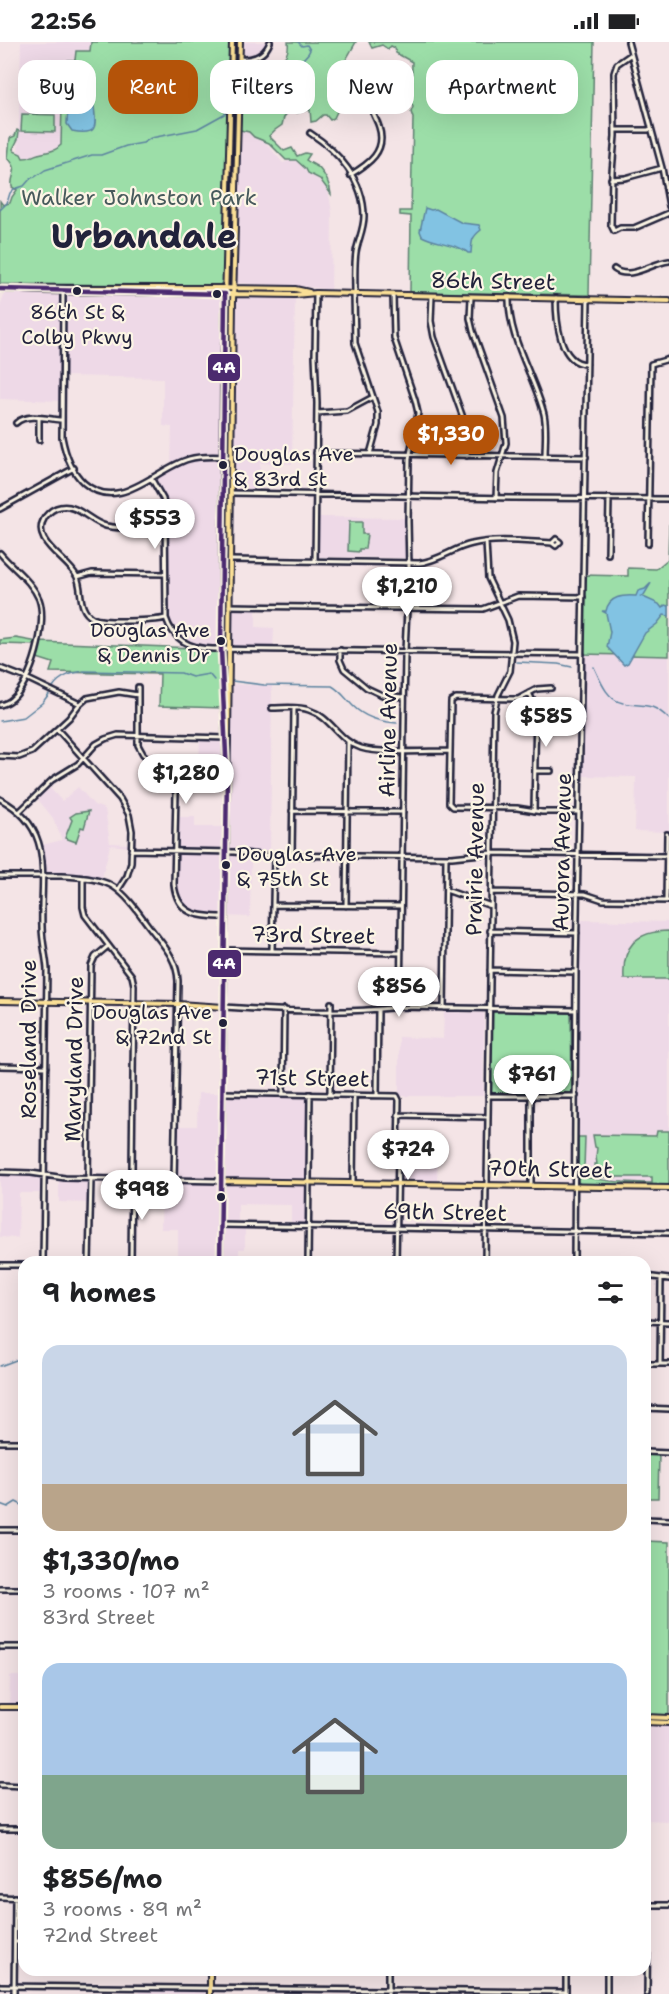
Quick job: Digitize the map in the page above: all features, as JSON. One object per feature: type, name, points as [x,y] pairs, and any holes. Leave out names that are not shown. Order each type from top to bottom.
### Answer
[{"type":"main road","points":[[220,1256],[227,776],[221,649],[223,377],[232,42]]},
{"type":"main road","points":[[226,738],[233,288],[240,42]]},
{"type":"main road","name":"86th Street","points":[[6,289],[44,286],[233,288],[295,289],[316,293]]},
{"type":"main road","name":"86th Street","points":[[0,289],[63,292],[295,295],[316,293],[669,301]]},
{"type":"main road","points":[[223,377],[230,380],[231,397]]},
{"type":"main road","points":[[0,1001],[224,1007]]},
{"type":"main road","name":"70th Street","points":[[221,1181],[669,1188]]},
{"type":"main road","points":[[0,1707],[18,1707]]},
{"type":"main road","points":[[651,1717],[669,1718]]},
{"type":"main road","points":[[651,1722],[669,1724]]},
{"type":"main road","points":[[210,1976],[210,1994]]},
{"type":"street","points":[[240,59],[256,57],[266,50],[270,42]]},
{"type":"street","points":[[628,42],[662,168],[669,206]]},
{"type":"street","points":[[630,55],[617,64],[614,73],[615,130],[611,225],[614,231],[639,226],[669,213]]},
{"type":"street","points":[[350,175],[373,160],[380,148],[380,130],[373,114]]},
{"type":"street","points":[[615,130],[651,129]]},
{"type":"street","points":[[310,133],[332,149],[344,163],[361,196],[364,214],[356,254],[355,343],[378,420],[370,454]]},
{"type":"street","points":[[612,179],[625,178],[662,168]]},
{"type":"street","points":[[614,269],[618,272],[633,273],[654,264],[669,261]]},
{"type":"street","points":[[63,292],[61,420],[63,445],[81,479],[89,486],[109,494],[126,491],[192,458],[231,457]]},
{"type":"street","points":[[315,561],[316,293]]},
{"type":"street","name":"Airline Avenue","points":[[393,295],[394,338],[418,413],[409,455],[400,1007]]},
{"type":"street","points":[[432,296],[434,337],[466,426],[468,456]]},
{"type":"street","points":[[471,297],[470,318],[473,331],[505,424],[506,443],[497,472],[496,498]]},
{"type":"street","points":[[509,297],[513,330],[544,416],[545,457]]},
{"type":"street","points":[[556,298],[556,322],[566,352],[576,363],[587,364]]},
{"type":"street","name":"Aurora Avenue","points":[[574,1256],[576,972],[588,299]]},
{"type":"street","points":[[648,544],[651,364],[669,359]]},
{"type":"street","points":[[317,413],[347,411],[373,397]]},
{"type":"street","points":[[16,423],[26,418],[61,420]]},
{"type":"street","points":[[39,418],[39,440]]},
{"type":"street","points":[[316,453],[586,458]]},
{"type":"street","points":[[0,508],[74,468]]},
{"type":"street","points":[[151,478],[164,504],[166,618],[173,633],[185,643],[201,648],[221,649],[582,654]]},
{"type":"street","points":[[231,493],[496,498],[669,498]]},
{"type":"street","points":[[608,554],[609,498]]},
{"type":"street","points":[[165,528],[107,526],[68,506],[52,510],[44,519],[42,531],[44,539],[77,577],[84,611],[93,618],[152,621],[166,618]]},
{"type":"street","points":[[230,560],[409,563],[432,561],[465,546],[486,542],[552,543]]},
{"type":"street","name":"Prairie Avenue","points":[[485,1256],[494,712],[497,698],[509,672],[512,653],[511,627],[488,578],[486,542]]},
{"type":"street","points":[[0,553],[34,590],[41,606],[41,629],[26,678],[12,699],[0,705]]},
{"type":"street","points":[[77,577],[92,573],[165,574]]},
{"type":"street","points":[[229,606],[483,609],[522,596],[583,597]]},
{"type":"street","points":[[340,650],[340,660],[344,669],[367,688],[382,695],[405,697]]},
{"type":"street","points":[[0,668],[80,704]]},
{"type":"street","points":[[138,687],[138,745],[143,754],[168,777],[176,790],[175,891],[184,908],[196,915],[225,917]]},
{"type":"street","points":[[551,688],[537,688],[518,699],[456,698],[452,700],[449,751],[450,805],[453,807],[517,807],[534,811],[579,812]]},
{"type":"street","points":[[0,756],[12,758],[26,755],[69,718],[87,698],[110,693],[138,695]]},
{"type":"street","points":[[529,693],[536,707],[534,811]]},
{"type":"street","points":[[272,708],[309,710],[321,716],[348,741],[365,749],[449,751]]},
{"type":"street","points":[[292,855],[294,708]]},
{"type":"street","points":[[57,729],[120,799],[127,810],[131,825],[129,872],[118,890]]},
{"type":"street","points":[[536,729],[551,729]]},
{"type":"street","points":[[20,812],[52,780],[74,768],[96,744],[105,739],[118,735],[226,738]]},
{"type":"street","points":[[346,906],[348,741]]},
{"type":"street","points":[[535,771],[551,771]]},
{"type":"street","name":"Roseland Drive","points":[[0,799],[20,812],[32,826],[39,841],[42,929],[47,969],[43,1256]]},
{"type":"street","points":[[292,811],[403,812]]},
{"type":"street","points":[[491,892],[578,894],[603,900],[668,901],[667,834]]},
{"type":"street","points":[[131,850],[346,856],[446,857],[491,853],[668,856]]},
{"type":"street","points":[[272,951],[274,855]]},
{"type":"street","points":[[444,1008],[446,857]]},
{"type":"street","points":[[0,876],[83,878],[103,881],[118,890],[171,955],[178,972],[174,1180]]},
{"type":"street","points":[[83,878],[84,913],[132,976],[134,985],[131,1256]]},
{"type":"street","points":[[446,890],[491,906]]},
{"type":"street","points":[[273,904],[401,906]]},
{"type":"street","points":[[490,931],[577,933]]},
{"type":"street","name":"Maryland Drive","points":[[89,1256],[92,963],[95,957],[108,946]]},
{"type":"street","name":"73rd Street","points":[[224,950],[400,953]]},
{"type":"street","points":[[490,970],[576,972]]},
{"type":"street","points":[[330,1094],[331,1003]]},
{"type":"street","points":[[224,1007],[331,1010],[378,1010],[400,1007],[576,1010]]},
{"type":"street","points":[[284,1009],[284,1094]]},
{"type":"street","points":[[377,1095],[378,1010]]},
{"type":"street","points":[[0,1066],[46,1067]]},
{"type":"street","name":"71st Street","points":[[222,1093],[395,1095],[399,1100],[398,1115]]},
{"type":"street","points":[[308,1256],[310,1094]]},
{"type":"street","points":[[353,1183],[354,1095]]},
{"type":"street","points":[[488,1096],[576,1096]]},
{"type":"street","points":[[531,1096],[531,1185]]},
{"type":"street","points":[[396,1256],[398,1115],[488,1117]]},
{"type":"street","name":"70th Street","points":[[0,1172],[24,1172],[59,1178],[221,1181]]},
{"type":"street","name":"69th Street","points":[[220,1225],[669,1233]]},
{"type":"street","points":[[0,1265],[18,1265]]},
{"type":"street","points":[[651,1277],[669,1279]]},
{"type":"street","points":[[660,1364],[661,1279]]},
{"type":"street","points":[[651,1321],[669,1322]]},
{"type":"street","points":[[651,1364],[669,1364]]},
{"type":"street","points":[[651,1408],[669,1408]]},
{"type":"street","points":[[0,1442],[18,1442]]},
{"type":"street","points":[[651,1452],[669,1453]]},
{"type":"street","points":[[651,1519],[669,1520]]},
{"type":"street","points":[[0,1530],[18,1530]]},
{"type":"street","points":[[0,1589],[18,1589]]},
{"type":"street","points":[[0,1647],[18,1647]]},
{"type":"street","points":[[0,1785],[18,1786]]},
{"type":"street","points":[[0,1829],[18,1829]]},
{"type":"street","points":[[0,1897],[15,1898],[14,1994]]},
{"type":"street","points":[[651,1905],[669,1905]]},
{"type":"street","points":[[388,1976],[388,1992]]},
{"type":"street","points":[[0,1986],[566,1993],[566,1976]]},
{"type":"street","points":[[607,1976],[607,1994]]},
{"type":"street","points":[[647,1976],[647,1994]]},
{"type":"shaded area","points":[[21,42],[91,42],[91,52],[75,60],[21,60]]},
{"type":"shaded area","points":[[242,42],[270,42],[269,46],[256,57],[242,59]]},
{"type":"shaded area","points":[[19,114],[68,114],[62,159],[18,158]]},
{"type":"shaded area","points":[[240,130],[249,132],[265,142],[283,163],[296,158],[328,189],[332,213],[331,290],[238,283],[236,270],[239,237]]},
{"type":"shaded area","points":[[6,289],[225,294],[221,649],[190,645],[173,633],[165,613],[166,513],[162,499],[151,479],[171,468],[172,427],[163,426],[163,378],[62,376],[61,401],[0,399],[0,307]]},
{"type":"shaded area","points":[[233,294],[295,295],[292,464],[260,463],[260,490],[231,493]]},
{"type":"shaded area","points":[[319,517],[404,518],[406,558],[318,557]]},
{"type":"shaded area","points":[[229,606],[256,606],[256,627],[274,628],[273,650],[229,649]]},
{"type":"shaded area","points":[[582,654],[669,656],[669,832],[635,831],[636,777],[579,776]]},
{"type":"shaded area","points":[[229,684],[272,686],[270,855],[251,855],[250,917],[196,915],[180,903],[175,891],[176,817],[195,817],[195,827],[226,827],[226,770],[199,769],[200,737],[228,738]]},
{"type":"shaded area","points":[[48,786],[62,801],[78,787],[94,805],[105,809],[110,843],[130,844],[130,847],[110,845],[102,878],[64,874],[45,875],[42,845],[62,840],[53,818],[36,797]]},
{"type":"shaded area","points":[[582,920],[669,922],[669,1188],[575,1186],[577,933]]},
{"type":"shaded area","points":[[444,1012],[484,1013],[483,1096],[401,1096],[399,1092],[399,1037],[443,1039]]},
{"type":"shaded area","points":[[198,1093],[310,1094],[309,1227],[291,1226],[291,1205],[238,1204],[238,1225],[245,1225],[245,1249],[239,1249],[239,1256],[178,1256],[178,1229],[161,1229],[162,1180],[174,1180],[175,1126],[197,1126]]},
{"type":"shaded area","points":[[400,1148],[438,1148],[437,1182],[399,1180]]},
{"type":"shaded area","points":[[0,1172],[44,1175],[44,1193],[19,1193],[18,1238],[0,1237]]},
{"type":"shaded area","points":[[59,1178],[91,1179],[90,1203],[59,1202]]},
{"type":"shaded area","points":[[10,1676],[18,1676],[18,1707],[9,1707]]},
{"type":"shaded area","points":[[651,1722],[669,1723],[669,1821],[651,1820]]},
{"type":"shaded area","points":[[140,1987],[210,1987],[210,1994],[140,1994]]},
{"type":"green space","name":"Walker Johnston Park","points":[[91,42],[230,42],[230,60],[210,60],[210,114],[228,114],[223,281],[220,285],[0,284],[0,201],[3,205],[10,203],[17,190],[12,187],[14,166],[8,158],[10,138],[15,136],[17,130],[19,131],[13,149],[23,158],[53,151],[61,145],[62,114],[96,114],[96,60],[75,60],[76,51],[90,51]]},
{"type":"green space","points":[[288,42],[356,42],[346,60],[327,60],[327,114],[336,114],[334,118],[330,120],[323,115],[311,122],[310,114],[315,114],[315,60],[279,60],[287,53]]},
{"type":"green space","points":[[369,42],[594,42],[589,295],[410,292],[411,216],[400,215],[400,211],[411,211],[414,60],[408,60],[396,53],[395,48],[391,46],[388,49],[382,45],[372,48]]},
{"type":"green space","points":[[22,114],[55,115],[55,132],[21,131]]},
{"type":"green space","points":[[241,114],[287,114],[282,125],[269,136],[284,151],[292,148],[297,156],[310,154],[306,160],[319,168],[330,187],[331,194],[320,179],[308,173],[296,160],[286,160],[269,143],[254,137],[249,132],[240,130]]},
{"type":"green space","points":[[349,522],[362,522],[362,534],[367,534],[365,549],[359,549],[359,552],[348,551]]},
{"type":"green space","points":[[669,524],[669,656],[582,654],[583,575],[628,576],[628,568],[656,569],[668,559]]},
{"type":"green space","points":[[16,638],[38,642],[221,649],[223,708],[159,706],[160,674],[50,672],[53,663],[34,657],[37,645],[0,644],[0,640]]},
{"type":"green space","points":[[89,811],[84,828],[81,827],[76,842],[65,838],[72,820],[70,817],[76,813]]},
{"type":"green space","points":[[669,931],[669,979],[624,979],[626,958],[633,943],[648,934]]},
{"type":"green space","points":[[491,1012],[571,1013],[572,1093],[491,1094]]},
{"type":"green space","points":[[657,1131],[669,1131],[669,1186],[581,1184],[578,1182],[578,1137],[585,1137],[584,1168],[588,1178],[623,1182],[624,1184],[625,1182],[652,1183],[652,1177],[593,1177],[596,1173],[597,1148],[593,1135],[656,1136]]},
{"type":"green space","points":[[651,1454],[659,1454],[658,1498],[651,1498]]},
{"type":"green space","points":[[651,1541],[669,1542],[669,1718],[651,1717]]},
{"type":"water","points":[[68,114],[95,114],[95,124],[91,131],[72,131],[67,124]]},
{"type":"water","points":[[425,208],[436,209],[462,223],[479,225],[481,230],[475,235],[471,253],[422,236],[420,231]]},
{"type":"water","points":[[651,583],[641,596],[659,604],[662,608],[665,605],[669,606],[669,616],[664,615],[645,633],[628,663],[624,665],[607,647],[610,632],[606,613],[602,611],[606,611],[613,599],[622,596],[636,596],[638,591],[645,589]]},
{"type":"waterway","points":[[298,42],[302,46],[307,45],[310,50],[302,60]]},
{"type":"waterway","points":[[0,210],[7,203],[14,189],[24,186],[31,178],[45,170],[92,155],[101,155],[143,143],[151,138],[197,129],[224,114]]},
{"type":"waterway","points":[[517,662],[572,667]]},
{"type":"waterway","points":[[594,667],[608,694],[623,703]]},
{"type":"waterway","points":[[53,687],[63,678],[84,671],[181,673],[192,677],[209,674],[214,680]]},
{"type":"waterway","points":[[232,681],[264,685],[332,686],[363,714],[397,723]]},
{"type":"waterway","points":[[0,721],[24,717],[42,703],[49,694]]},
{"type":"waterway","points":[[626,704],[654,708],[669,719]]},
{"type":"waterway","points":[[0,1366],[18,1359]]},
{"type":"waterway","points":[[0,1504],[8,1507],[18,1503]]},
{"type":"transit line","name":"4A","points":[[0,289],[225,294],[221,649],[227,776],[220,1256]]},
{"type":"place","name":"86th St & Colby Pkwy","points":[[77,291]]},
{"type":"place","name":"Douglas Ave & 83rd St","points":[[223,465]]},
{"type":"place","name":"Douglas Ave & Dennis Dr","points":[[221,641]]},
{"type":"place","name":"Douglas Ave & 75th St","points":[[226,865]]},
{"type":"place","name":"Douglas Ave & 72nd St","points":[[223,1023]]},
{"type":"district","name":"Urbandale","points":[[144,236]]}]
